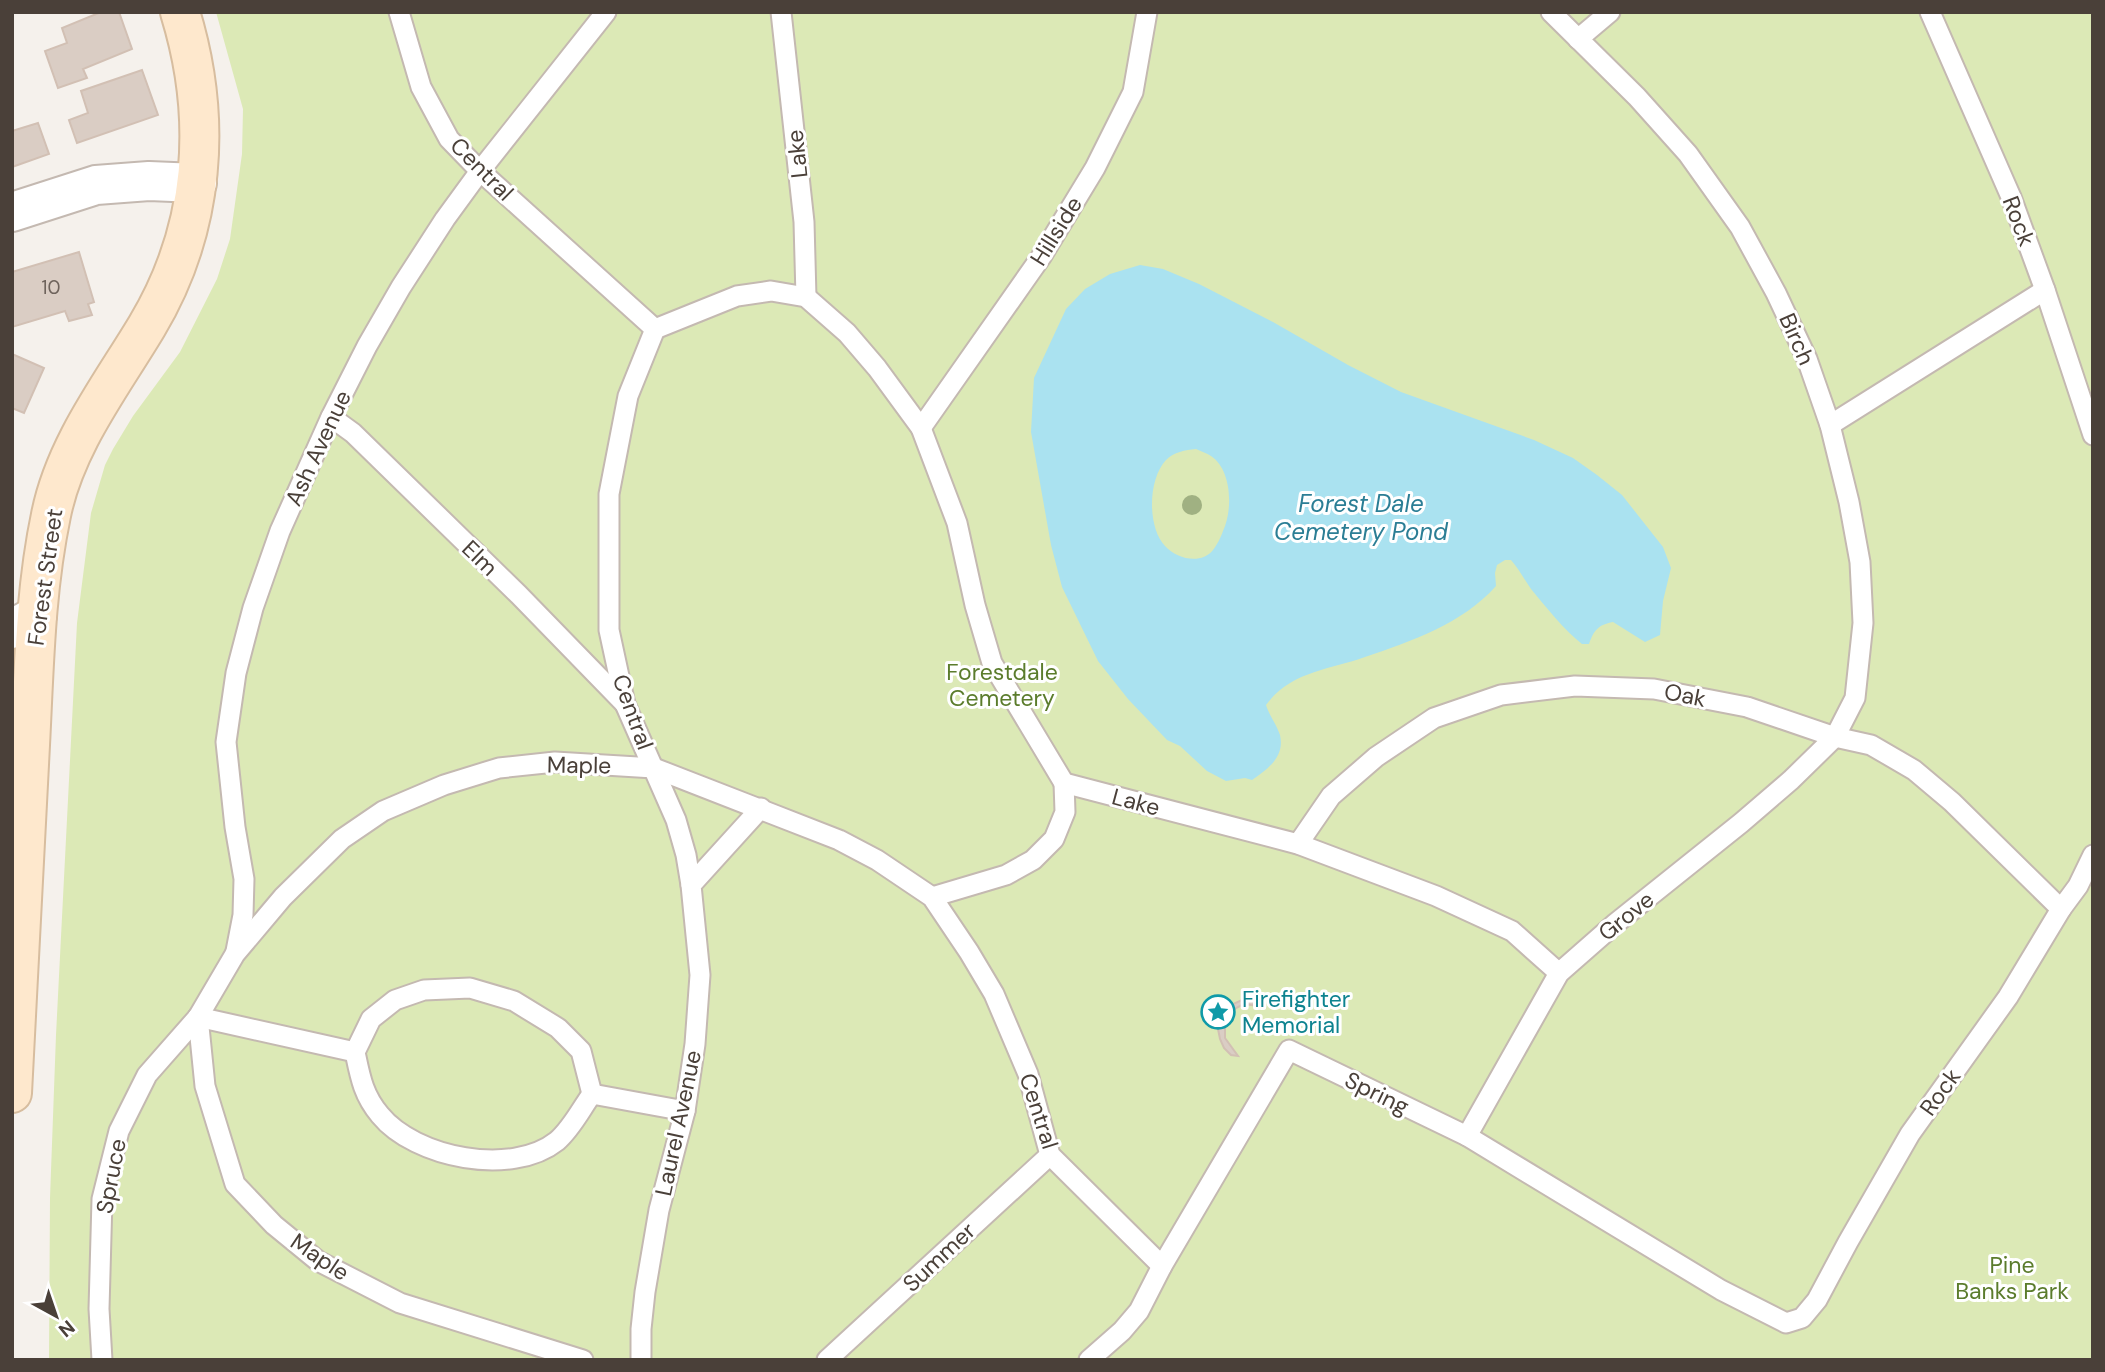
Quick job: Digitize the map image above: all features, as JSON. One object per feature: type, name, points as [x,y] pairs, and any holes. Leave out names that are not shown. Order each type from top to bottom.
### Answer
[{"type":"street","name":"Forest Street","points":[[13,1070],[24,622],[65,471],[96,409],[149,323],[174,275],[191,222],[201,132],[194,65],[180,12]]},
{"type":"street","points":[[12,212],[96,185],[149,181],[197,183]]},
{"type":"lane","name":"Central","points":[[399,12],[421,87],[449,139],[480,171],[655,329],[628,396],[609,494],[609,631],[625,704],[654,768],[839,840],[877,860],[932,897],[994,994],[1028,1074],[1050,1155],[1162,1266]]},
{"type":"lane","name":"Ash Avenue","points":[[235,954],[243,915],[244,879],[235,827],[226,742],[236,673],[253,608],[280,531],[331,417],[401,287],[480,171],[606,12]]},
{"type":"lane","name":"Lake","points":[[781,12],[804,222],[806,297]]},
{"type":"lane","name":"Hillside","points":[[920,428],[1041,257],[1095,168],[1133,92],[1147,12]]},
{"type":"lane","name":"Birch","points":[[1551,12],[1637,97],[1688,154],[1740,227],[1776,293],[1807,359],[1830,425],[1860,562],[1863,623],[1855,698],[1835,737]]},
{"type":"lane","points":[[1578,39],[1610,12]]},
{"type":"lane","name":"Rock","points":[[1930,12],[2011,197],[2093,435]]},
{"type":"lane","points":[[1830,425],[2045,290]]},
{"type":"lane","points":[[655,329],[737,296],[771,291],[806,297],[848,333],[920,428],[957,523],[975,606],[992,663],[1064,783],[1066,812],[1054,839],[1034,860],[1006,876],[932,897]]},
{"type":"lane","name":"Elm","points":[[331,417],[363,443],[519,595],[625,704]]},
{"type":"lane","name":"Oak","points":[[1298,844],[1331,796],[1376,757],[1434,718],[1501,695],[1575,686],[1654,689],[1746,707],[1835,737],[1871,745],[1914,770],[1952,802],[2060,909]]},
{"type":"lane","name":"Grove","points":[[1467,1136],[1559,973],[1616,923],[1741,823],[1835,737]]},
{"type":"lane","name":"Maple","points":[[235,954],[283,897],[342,839],[383,811],[444,785],[499,768],[555,762],[654,768]]},
{"type":"lane","name":"Laurel Avenue","points":[[641,1360],[645,1292],[656,1223],[685,1111],[695,1044],[700,975],[686,855],[676,820],[654,768]]},
{"type":"lane","name":"Lake","points":[[1064,783],[1298,844],[1436,897],[1512,931],[1559,973]]},
{"type":"lane","points":[[691,885],[761,808]]},
{"type":"lane","name":"Rock","points":[[1786,1323],[1802,1318],[1817,1300],[1910,1134],[2008,997],[2060,909],[2078,886],[2093,855]]},
{"type":"lane","name":"Spruce","points":[[102,1360],[99,1308],[102,1199],[118,1131],[147,1075],[198,1017],[235,954]]},
{"type":"lane","points":[[470,988],[514,1001],[558,1028],[581,1051],[592,1094],[571,1126],[556,1142],[531,1154],[492,1160],[450,1156],[410,1140],[380,1116],[363,1090],[355,1052],[371,1019],[396,1000],[424,990],[470,988]]},
{"type":"lane","points":[[198,1017],[355,1052]]},
{"type":"lane","name":"Maple","points":[[198,1017],[205,1086],[235,1184],[274,1225],[317,1261],[400,1303],[583,1360]]},
{"type":"lane","name":"Spring","points":[[1089,1360],[1122,1331],[1139,1311],[1162,1266],[1289,1050],[1467,1136],[1721,1290],[1786,1323]]},
{"type":"lane","points":[[592,1094],[685,1111]]},
{"type":"lane","name":"Summer","points":[[827,1360],[1050,1155]]},
{"type":"green space","name":"Forestdale Cemetery","points":[[216,12],[2093,12],[2093,1360],[49,1360],[50,1198],[56,1035],[77,623],[91,513],[105,465],[133,416],[180,352],[217,279],[230,239],[242,154],[243,109]]},
{"type":"water","name":"Forest Dale Cemetery Pond","points":[[1140,265],[1163,269],[1199,284],[1273,322],[1401,392],[1534,440],[1573,458],[1622,495],[1663,547],[1671,568],[1663,601],[1660,635],[1645,642],[1613,622],[1597,629],[1589,644],[1582,644],[1549,611],[1511,560],[1505,560],[1497,565],[1496,586],[1468,611],[1452,621],[1401,645],[1311,673],[1276,694],[1266,705],[1280,735],[1280,750],[1274,762],[1258,776],[1252,780],[1245,778],[1226,781],[1207,771],[1180,746],[1167,740],[1128,699],[1098,661],[1062,587],[1051,545],[1031,432],[1034,378],[1066,309],[1085,289],[1110,274]],"holes":[[[1196,449],[1218,462],[1229,491],[1228,512],[1222,533],[1213,550],[1196,559],[1182,557],[1165,546],[1155,527],[1152,503],[1156,479],[1166,460],[1180,452]]]},
{"type":"building","points":[[101,12],[119,12],[132,49],[83,69],[87,78],[58,88],[45,51],[67,43],[62,28]]},
{"type":"building","points":[[142,70],[158,115],[77,143],[69,120],[88,113],[81,91]]},
{"type":"building","points":[[38,123],[49,154],[12,167],[12,131]]},
{"type":"building","points":[[79,252],[94,302],[88,304],[92,315],[69,321],[65,311],[12,327],[12,272]]},
{"type":"building","points":[[12,354],[44,368],[24,413],[12,408]]},
{"type":"building","points":[[1251,999],[1262,1002],[1265,1007],[1244,1004],[1236,1008],[1225,1021],[1225,1038],[1238,1056],[1231,1055],[1220,1039],[1220,1019],[1225,1010],[1233,1004]]},
{"type":"place","name":"Firefighter Memorial","points":[[1218,1012]]},
{"type":"park label","name":"Pine Banks Park","points":[[2012,1278]]}]
